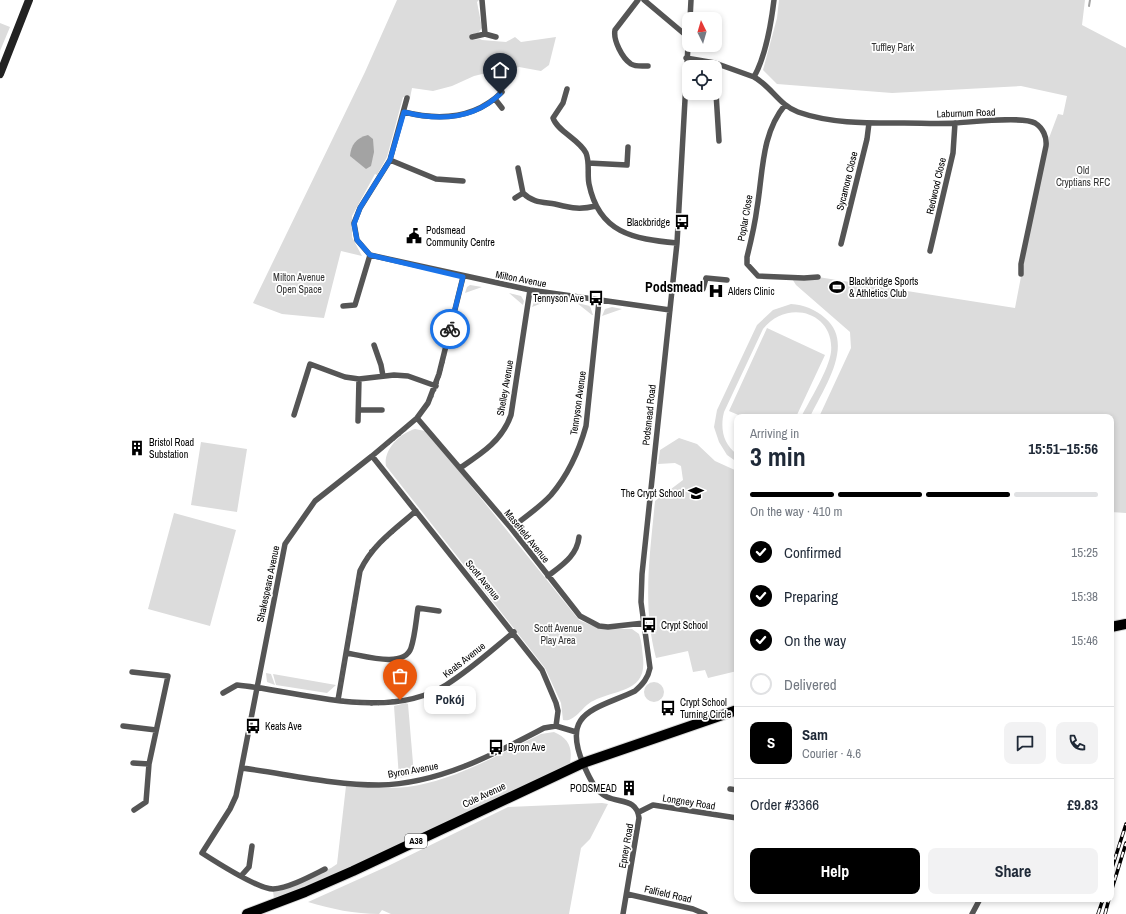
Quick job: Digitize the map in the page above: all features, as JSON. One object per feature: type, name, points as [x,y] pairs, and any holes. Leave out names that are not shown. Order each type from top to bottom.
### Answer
[{"type":"highway","points":[[1114,626],[1126,624]]},
{"type":"highway","name":"Cole Avenue","points":[[247,914],[305,892],[353,871],[583,763],[734,711]]},
{"type":"street","points":[[0,74],[30,0]]},
{"type":"street","points":[[482,0],[485,34]]},
{"type":"street","points":[[638,0],[615,30],[614,35],[615,40],[628,61],[633,65],[648,66]]},
{"type":"street","points":[[644,0],[682,32]]},
{"type":"street","points":[[690,12],[691,0]]},
{"type":"street","points":[[754,77],[763,53],[772,17],[774,0]]},
{"type":"street","points":[[472,37],[485,34],[496,37]]},
{"type":"street","name":"Podsmead Road","points":[[576,732],[579,723],[587,712],[635,691],[649,676],[650,658],[644,623],[641,591],[677,243],[687,52]]},
{"type":"street","name":"Laburnum Road","points":[[686,58],[694,60]]},
{"type":"street","name":"Laburnum Road","points":[[722,67],[754,77],[764,82],[784,105],[798,112],[820,118],[869,123],[954,123],[1027,120],[1034,122],[1044,133],[1046,146],[1023,257],[1021,274]]},
{"type":"street","points":[[567,90],[563,103],[553,118],[555,123],[578,142],[586,154],[589,182],[596,206],[613,227],[628,235],[639,239],[677,243]]},
{"type":"street","points":[[404,112],[436,118],[477,111],[495,99],[502,92]]},
{"type":"street","points":[[343,306],[355,305],[370,255],[357,240],[354,224],[360,208],[390,160],[407,98]]},
{"type":"street","points":[[495,99],[502,108]]},
{"type":"street","points":[[716,100],[719,141]]},
{"type":"street","name":"Poplar Close","points":[[784,105],[769,132],[765,146],[757,208],[747,257],[747,264],[758,276],[804,278],[818,277]]},
{"type":"street","name":"Sycamore Close","points":[[841,244],[867,139],[869,123]]},
{"type":"street","name":"Redwood Close","points":[[930,251],[953,153],[954,123]]},
{"type":"street","points":[[588,163],[627,165],[628,147]]},
{"type":"street","points":[[390,160],[436,179],[463,181]]},
{"type":"street","points":[[518,168],[523,193],[536,202],[555,204],[572,209],[596,206]]},
{"type":"street","points":[[515,198],[523,193]]},
{"type":"street","name":"Milton Avenue","points":[[370,255],[463,277],[530,290],[670,310]]},
{"type":"street","name":"Shakespeare Avenue","points":[[241,876],[202,853],[230,809],[236,796],[284,544],[315,501],[372,456],[416,418],[428,403],[436,386],[463,277]]},
{"type":"street","points":[[673,286],[703,289],[706,278],[727,280]]},
{"type":"street","name":"Shelley Avenue","points":[[460,468],[490,447],[508,424],[511,415],[530,290]]},
{"type":"street","name":"Tennyson Avenue","points":[[511,528],[551,495],[566,474],[581,445],[586,426],[599,301]]},
{"type":"street","points":[[374,345],[383,376]]},
{"type":"street","points":[[294,415],[310,364],[334,374],[359,379],[394,375],[408,376],[436,386]]},
{"type":"street","points":[[358,421],[359,379]]},
{"type":"street","points":[[358,410],[382,410]]},
{"type":"street","name":"Masefield Avenue","points":[[416,418],[511,528],[580,616],[599,626],[608,627],[644,623]]},
{"type":"street","name":"Scott Avenue","points":[[372,456],[514,632],[542,670],[556,703],[558,711],[556,726]]},
{"type":"street","points":[[338,700],[357,582],[365,560],[378,544],[416,511]]},
{"type":"street","points":[[548,576],[566,562],[578,548],[579,537]]},
{"type":"street","points":[[346,653],[393,660],[404,657],[411,649],[418,608],[440,611]]},
{"type":"street","name":"Keats Avenue","points":[[223,692],[237,685],[373,704],[408,699],[446,686],[514,632]]},
{"type":"street","points":[[132,672],[168,676],[149,764],[146,802],[134,810]]},
{"type":"street","points":[[123,726],[156,730]]},
{"type":"street","points":[[556,726],[576,732],[577,746],[583,763]]},
{"type":"street","name":"Byron Avenue","points":[[242,768],[346,783],[380,785],[399,783],[446,774],[544,728],[556,726]]},
{"type":"street","points":[[133,763],[149,764]]},
{"type":"street","name":"Epney Road","points":[[583,763],[598,790],[607,797],[626,801],[634,805],[638,812],[639,818],[623,914]]},
{"type":"street","points":[[730,789],[734,790]]},
{"type":"street","name":"Longney Road","points":[[638,812],[653,805],[734,818]]},
{"type":"street","points":[[252,846],[250,864],[241,876],[273,889],[302,881],[325,869]]},
{"type":"street","name":"Falfield Road","points":[[626,894],[693,909],[705,914]]},
{"type":"street","points":[[972,914],[978,902]]},
{"type":"green space","name":"Milton Avenue Open Space","points":[[397,0],[479,0],[477,2],[482,28],[478,33],[470,35],[471,40],[480,39],[506,42],[515,37],[521,42],[556,37],[549,65],[541,71],[519,67],[505,71],[503,69],[474,76],[452,86],[433,91],[412,88],[410,98],[403,97],[387,157],[377,175],[375,174],[352,216],[352,237],[362,256],[341,251],[324,318],[282,314],[253,303],[365,72]]},
{"type":"green space","points":[[779,0],[1085,0],[1082,25],[1126,48],[1126,513],[1114,512],[1114,414],[820,414],[851,348],[850,332],[796,285],[791,277],[818,277],[1015,308],[1046,146],[1058,114],[1063,115],[1067,96],[1021,86],[892,93],[777,84],[763,70],[777,18]]},
{"type":"green space","points":[[0,23],[10,27],[0,51]]},
{"type":"green space","points":[[470,285],[482,287],[465,293],[467,287]]},
{"type":"green space","points":[[509,293],[521,296],[524,301],[523,305]]},
{"type":"green space","points":[[542,298],[550,300],[532,307],[535,300]]},
{"type":"green space","points":[[577,303],[590,306],[593,315],[592,315]]},
{"type":"green space","points":[[791,304],[800,305],[817,312],[825,318],[834,329],[838,340],[834,367],[812,414],[803,414],[819,384],[830,359],[830,339],[826,328],[818,319],[808,314],[797,312],[785,314],[773,319],[763,329],[724,412],[722,424],[724,435],[728,445],[734,452],[734,460],[727,455],[719,442],[714,427],[717,410],[757,325],[773,310]]},
{"type":"green space","points":[[612,307],[622,309],[602,316],[605,309]]},
{"type":"green space","points":[[767,328],[825,355],[797,414],[736,414],[729,411]]},
{"type":"green space","name":"Scott Avenue Play Area","points":[[415,429],[425,431],[439,446],[579,620],[600,629],[632,629],[639,634],[641,640],[643,669],[640,678],[635,684],[589,703],[571,719],[563,720],[561,703],[545,668],[386,466],[387,454],[390,448],[398,438]]},
{"type":"green space","points":[[679,438],[697,444],[715,461],[734,470],[734,672],[708,678],[705,670],[693,672],[688,651],[656,658],[649,619],[648,599],[649,560],[655,501],[683,480],[681,466],[675,463],[658,464],[660,450]]},
{"type":"green space","points":[[201,442],[247,449],[237,512],[191,505]]},
{"type":"green space","points":[[174,513],[236,530],[210,626],[148,609]]},
{"type":"green space","points":[[266,673],[271,674],[275,685],[267,682]]},
{"type":"green space","points":[[273,674],[336,685],[327,693],[276,685]]},
{"type":"green space","points":[[654,682],[661,685],[664,692],[661,699],[654,702],[647,699],[644,692],[647,685]]},
{"type":"green space","points":[[406,703],[408,704],[414,775],[399,778],[394,706]]},
{"type":"green space","points":[[554,732],[566,740],[571,752],[570,763],[374,856],[274,899],[273,891],[331,868],[337,864],[346,786],[392,788],[425,784],[476,766],[541,734]]},
{"type":"green space","points":[[608,804],[590,839],[581,848],[569,914],[391,914],[382,910],[379,914],[370,914],[343,911],[308,902],[388,866],[508,807]]},
{"type":"shaded area","points":[[368,135],[373,139],[374,152],[371,166],[366,169],[350,156],[355,142]]},
{"type":"waterway","points":[[1089,6],[1090,0]]},
{"type":"railway","points":[[1114,862],[1126,824]]},
{"type":"railway","points":[[1114,882],[1126,843]]},
{"type":"railway","points":[[1098,914],[1102,902]]},
{"type":"railway","points":[[1105,914],[1108,902]]},
{"type":"way so far","points":[[400,700],[373,704],[338,700],[360,571],[371,551],[416,511],[372,456],[416,418],[428,403],[436,386],[450,329]]},
{"type":"place","name":"Blackbridge","points":[[682,222]]},
{"type":"place","name":"Podsmead Community Centre","points":[[414,236]]},
{"type":"place","name":"Blackbridge Sports & Athletics Club","points":[[837,287]]},
{"type":"place","name":"Alders Clinic","points":[[716,291]]},
{"type":"place","name":"Tennyson Ave","points":[[596,298]]},
{"type":"place","name":"Bristol Road Substation","points":[[137,448]]},
{"type":"place","name":"The Crypt School","points":[[696,493]]},
{"type":"place","name":"Crypt School","points":[[649,625]]},
{"type":"place","name":"Pokój","points":[[400,700]]},
{"type":"place","name":"Crypt School Turning Circle","points":[[668,708]]},
{"type":"place","name":"Keats Ave","points":[[253,726]]},
{"type":"place","name":"Byron Ave","points":[[496,747]]},
{"type":"place","name":"PODSMEAD","points":[[629,788]]},
{"type":"district","name":"Podsmead","points":[[674,287]]},
{"type":"route","points":[[450,329],[463,277],[370,255],[357,240],[354,224],[360,208],[390,160],[404,112],[436,118],[467,113],[477,111],[488,105],[500,94]]},
{"type":"park label","name":"Tuffley Park","points":[[893,47]]},
{"type":"park label","name":"Old Cryptians RFC","points":[[1083,176]]}]
